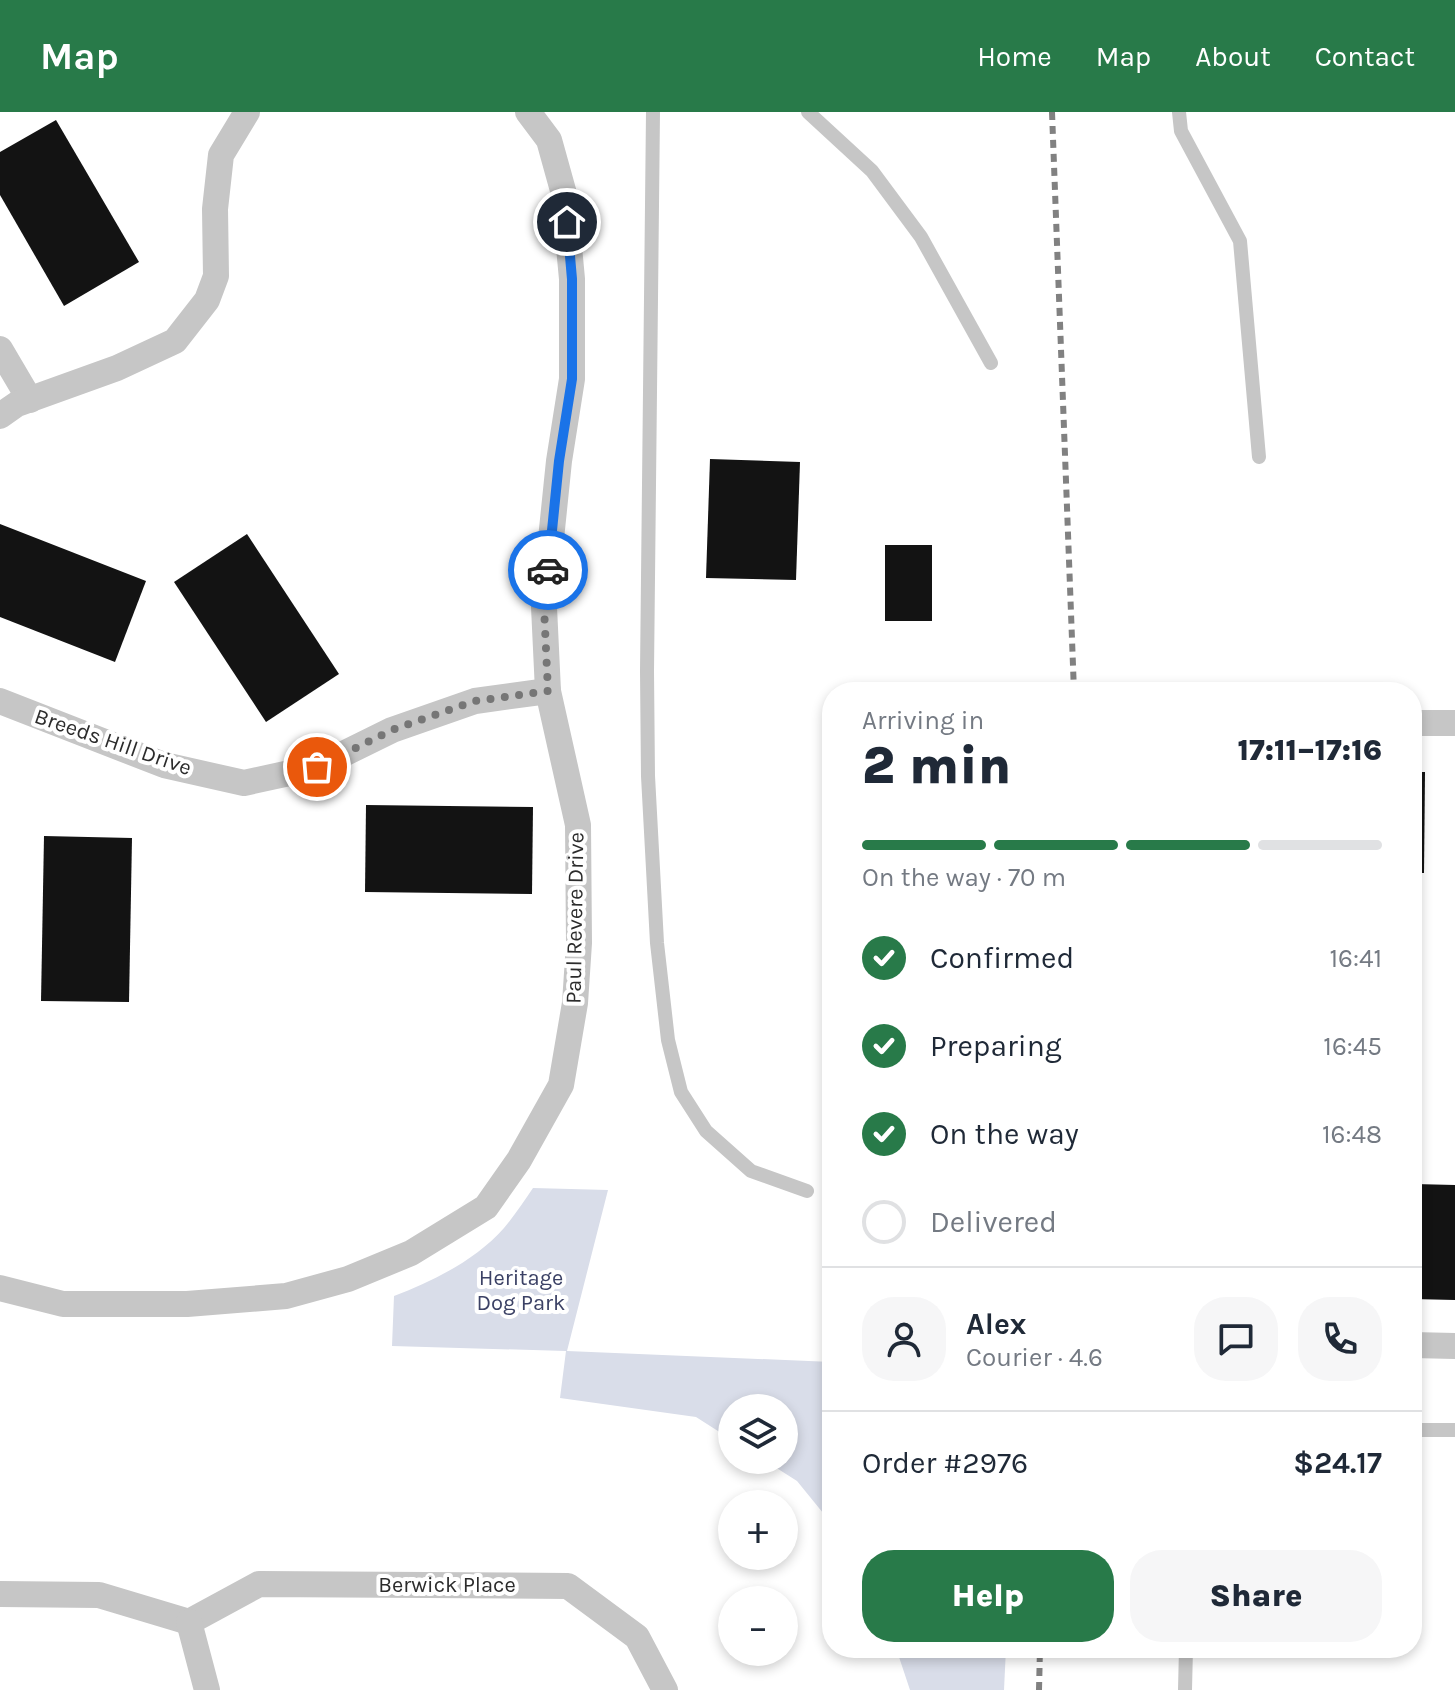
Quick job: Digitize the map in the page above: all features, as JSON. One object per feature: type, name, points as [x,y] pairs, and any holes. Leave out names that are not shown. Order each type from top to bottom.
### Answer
[{"type":"street","points":[[0,416],[17,404],[117,368],[175,341],[207,300],[216,276],[215,209],[221,155],[247,112]]},
{"type":"street","name":"Paul Revere Drive","points":[[0,1288],[63,1304],[187,1304],[286,1296],[348,1279],[411,1253],[486,1207],[519,1160],[561,1085],[575,1003],[579,943],[578,825],[548,691],[544,607],[559,461],[572,379],[572,279],[564,194],[549,140],[528,112]]},
{"type":"street","points":[[0,349],[30,400]]},
{"type":"street","name":"Breeds Hill Drive","points":[[0,701],[164,765],[244,783],[317,767],[392,730],[475,701],[548,691]]},
{"type":"street","points":[[1422,723],[1455,723]]},
{"type":"street","points":[[1422,1345],[1455,1346]]},
{"type":"street","name":"Berwick Place","points":[[189,1622],[259,1584],[568,1586],[637,1637],[665,1690]]},
{"type":"street","points":[[0,1594],[99,1595],[189,1622],[207,1690]]},
{"type":"lane","points":[[653,112],[648,776],[657,943],[668,1040],[681,1092],[706,1131],[751,1171],[807,1191]]},
{"type":"lane","points":[[808,112],[872,171],[913,226],[991,363]]},
{"type":"lane","points":[[1179,112],[1181,131],[1240,241],[1259,457]]},
{"type":"lane","points":[[1422,1430],[1455,1430]]},
{"type":"lane","points":[[1185,1690],[1186,1658]]},
{"type":"green space","name":"Heritage Dog Park","points":[[533,1188],[608,1190],[567,1351],[822,1362],[822,1512],[797,1481],[786,1474],[798,1474],[798,1394],[718,1394],[718,1431],[696,1417],[560,1398],[566,1351],[392,1346],[394,1296],[424,1284],[467,1260],[504,1228]]},
{"type":"green space","points":[[899,1658],[1006,1658],[1004,1690],[910,1690]]},
{"type":"building","points":[[56,120],[139,262],[64,306],[0,195],[0,152]]},
{"type":"building","points":[[710,459],[800,462],[796,580],[706,578]]},
{"type":"building","points":[[0,524],[146,581],[115,662],[0,617]]},
{"type":"building","points":[[247,534],[339,674],[266,722],[174,582]]},
{"type":"building","points":[[885,545],[932,545],[932,621],[885,621]]},
{"type":"building","points":[[1422,772],[1425,772],[1422,873]]},
{"type":"building","points":[[366,805],[533,807],[532,894],[365,892]]},
{"type":"building","points":[[44,836],[132,838],[129,1002],[41,1001]]},
{"type":"building","points":[[1422,1184],[1455,1185],[1455,1300],[1422,1299]]},
{"type":"railway","points":[[1052,112],[1074,682]]},
{"type":"railway","points":[[1039,1690],[1040,1658]]},
{"type":"way so far","points":[[317,767],[392,730],[475,701],[548,691],[544,607],[548,570]]},
{"type":"route","points":[[548,570],[559,461],[572,379],[572,279],[567,222]]}]
